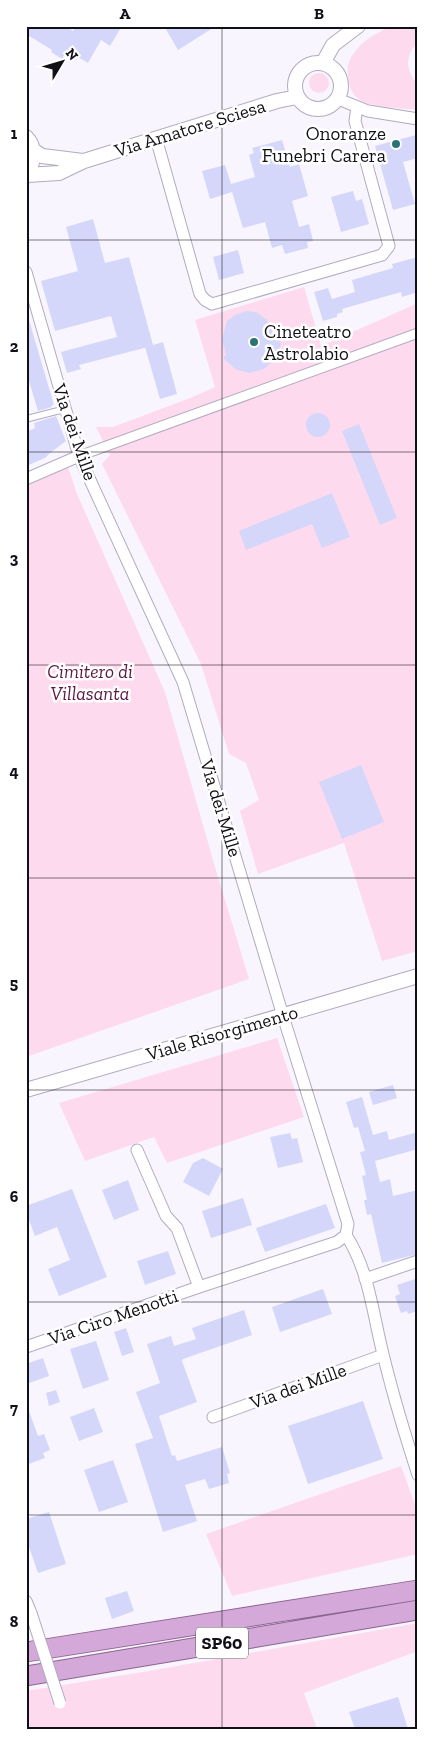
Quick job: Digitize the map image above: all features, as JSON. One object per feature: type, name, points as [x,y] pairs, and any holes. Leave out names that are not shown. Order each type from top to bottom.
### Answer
[{"type":"highway","name":"SP60","points":[[26,1652],[418,1590]]},
{"type":"highway","name":"SP60","points":[[26,1676],[418,1610]]},
{"type":"street","points":[[323,63],[333,45],[358,26]]},
{"type":"street","points":[[323,63],[335,70],[340,78],[341,92],[338,99],[327,108],[315,109],[306,106],[297,96],[295,84],[300,71],[308,65],[323,63]]},
{"type":"street","name":"Via Amatore Sciesa","points":[[27,175],[59,174],[84,161],[297,96]]},
{"type":"street","points":[[338,99],[368,111],[418,119]]},
{"type":"street","points":[[156,138],[200,294],[204,300],[212,304],[382,255],[386,251],[389,246],[356,121],[357,107]]},
{"type":"street","points":[[26,136],[33,150],[34,159],[27,175]]},
{"type":"street","name":"Via Amatore Sciesa","points":[[33,150],[42,156],[84,161]]},
{"type":"street","name":"Via dei Mille","points":[[26,272],[79,456],[183,682],[283,1016],[348,1224],[346,1235],[354,1247],[365,1279],[383,1355],[418,1475]]},
{"type":"street","points":[[26,479],[79,456],[418,333]]},
{"type":"street","name":"Viale Risorgimento","points":[[26,1090],[418,976]]},
{"type":"street","name":"Via Ciro Menotti","points":[[137,1150],[166,1216],[177,1228],[200,1286]]},
{"type":"street","name":"Via Ciro Menotti","points":[[26,1347],[200,1286],[337,1242],[346,1235]]},
{"type":"street","points":[[365,1279],[418,1261]]},
{"type":"street","name":"Via dei Mille","points":[[213,1417],[383,1355]]},
{"type":"street","points":[[26,1601],[60,1703]]},
{"type":"lane","points":[[26,419],[65,408]]},
{"type":"green space","points":[[395,26],[413,26],[418,36],[418,42],[411,52],[408,63],[411,74],[418,84],[418,110],[366,103],[355,96],[350,86],[348,67],[355,51],[373,35]]},
{"type":"green space","points":[[319,73],[326,76],[329,83],[326,90],[319,93],[312,90],[309,83],[312,76]]},
{"type":"green space","points":[[304,287],[321,346],[418,303],[418,951],[382,961],[344,843],[258,874],[240,811],[259,800],[246,763],[229,754],[201,664],[102,464],[110,455],[96,427],[113,427],[215,387],[195,320]]},
{"type":"green space","name":"Cimitero di Villasanta","points":[[68,467],[77,494],[165,692],[249,979],[26,1057],[26,486]]},
{"type":"green space","points":[[277,1038],[304,1117],[167,1163],[154,1137],[85,1161],[59,1103]]},
{"type":"green space","points":[[401,1466],[418,1513],[418,1554],[232,1596],[206,1534]]},
{"type":"green space","points":[[418,1623],[418,1651],[304,1693],[317,1729],[26,1729],[26,1691]]},
{"type":"building","points":[[26,26],[66,26],[73,31],[76,26],[122,26],[110,46],[101,40],[88,63],[78,57],[76,60],[65,54],[62,59],[51,52],[52,50],[26,34]]},
{"type":"building","points":[[164,26],[216,26],[178,50]]},
{"type":"building","points":[[416,135],[418,158],[403,162],[415,204],[393,210],[375,146]]},
{"type":"building","points":[[282,140],[290,167],[299,164],[308,196],[292,201],[299,227],[309,224],[313,241],[307,242],[308,248],[285,254],[282,245],[272,248],[265,222],[243,228],[232,192],[210,199],[202,171],[225,165],[231,184],[255,177],[249,155],[254,153],[252,148]]},
{"type":"building","points":[[353,191],[356,201],[362,199],[369,224],[341,232],[331,197]]},
{"type":"building","points":[[93,219],[105,263],[129,257],[153,345],[163,342],[177,394],[160,399],[145,348],[79,365],[81,369],[67,373],[61,352],[117,337],[111,316],[55,331],[41,281],[78,271],[66,227]]},
{"type":"building","points":[[238,250],[244,273],[219,280],[213,257]]},
{"type":"building","points":[[418,257],[418,292],[402,297],[401,292],[342,309],[343,312],[337,314],[337,317],[323,321],[314,292],[328,288],[332,299],[355,292],[352,280],[393,268],[392,264]]},
{"type":"building","points":[[246,311],[256,312],[266,319],[271,326],[273,335],[281,335],[280,349],[274,360],[264,369],[249,373],[235,369],[223,358],[226,355],[222,339],[227,321],[235,315]]},
{"type":"building","points":[[26,320],[29,320],[54,405],[38,411],[26,371]]},
{"type":"building","points":[[318,413],[323,414],[329,420],[329,430],[323,436],[318,437],[313,436],[307,430],[306,425],[307,420],[313,414]]},
{"type":"building","points":[[56,416],[66,441],[45,458],[26,466],[26,432],[35,428],[34,423]]},
{"type":"building","points":[[359,424],[397,518],[380,525],[342,431]]},
{"type":"building","points":[[332,493],[350,537],[322,548],[312,524],[246,550],[239,531]]},
{"type":"building","points":[[361,765],[384,822],[342,839],[319,782]]},
{"type":"building","points":[[393,1085],[397,1098],[373,1105],[369,1092]]},
{"type":"building","points":[[362,1097],[373,1135],[387,1131],[389,1140],[418,1132],[418,1149],[375,1161],[380,1182],[390,1179],[393,1196],[418,1190],[418,1254],[382,1263],[371,1214],[367,1215],[364,1200],[367,1200],[362,1176],[366,1175],[360,1152],[365,1151],[358,1127],[354,1128],[346,1102]]},
{"type":"building","points":[[290,1133],[292,1139],[297,1138],[303,1162],[278,1168],[270,1137]]},
{"type":"building","points":[[203,1158],[223,1169],[209,1196],[183,1182],[193,1163]]},
{"type":"building","points":[[128,1180],[139,1210],[114,1220],[102,1190]]},
{"type":"building","points":[[72,1189],[107,1277],[59,1296],[48,1269],[70,1260],[57,1227],[35,1236],[26,1212],[26,1206]]},
{"type":"building","points":[[243,1198],[252,1225],[211,1238],[202,1211]]},
{"type":"building","points":[[326,1204],[335,1228],[265,1252],[256,1228]]},
{"type":"building","points":[[168,1251],[176,1274],[145,1285],[137,1261]]},
{"type":"building","points":[[418,1278],[418,1311],[408,1314],[407,1311],[401,1313],[395,1296],[400,1294],[397,1285]]},
{"type":"building","points":[[323,1289],[332,1314],[280,1332],[272,1307]]},
{"type":"building","points":[[244,1310],[252,1335],[183,1359],[182,1361],[197,1402],[159,1416],[172,1456],[175,1455],[177,1461],[222,1447],[230,1473],[227,1474],[229,1483],[209,1489],[205,1479],[185,1485],[197,1521],[163,1532],[135,1444],[153,1438],[136,1392],[160,1383],[147,1344],[171,1336],[174,1346],[196,1339],[192,1328]]},
{"type":"building","points":[[126,1328],[134,1352],[122,1356],[114,1332]]},
{"type":"building","points":[[96,1341],[109,1380],[83,1389],[70,1349]]},
{"type":"building","points":[[43,1358],[49,1376],[26,1384],[26,1364]]},
{"type":"building","points":[[56,1390],[60,1402],[49,1406],[46,1393]]},
{"type":"building","points":[[363,1401],[383,1459],[308,1484],[288,1426]]},
{"type":"building","points":[[26,1408],[28,1408],[38,1436],[44,1434],[50,1450],[43,1453],[45,1458],[26,1465]]},
{"type":"building","points":[[94,1408],[103,1432],[79,1441],[70,1417]]},
{"type":"building","points":[[113,1460],[128,1502],[99,1512],[84,1470]]},
{"type":"building","points":[[49,1512],[66,1564],[38,1573],[26,1538],[26,1519]]},
{"type":"building","points":[[127,1591],[134,1611],[112,1619],[105,1598]]},
{"type":"building","points":[[398,1697],[408,1729],[355,1729],[349,1712]]},
{"type":"place","name":"Onoranze Funebri Carera","points":[[396,144]]},
{"type":"place","name":"Cineteatro Astrolabio","points":[[254,342]]}]
